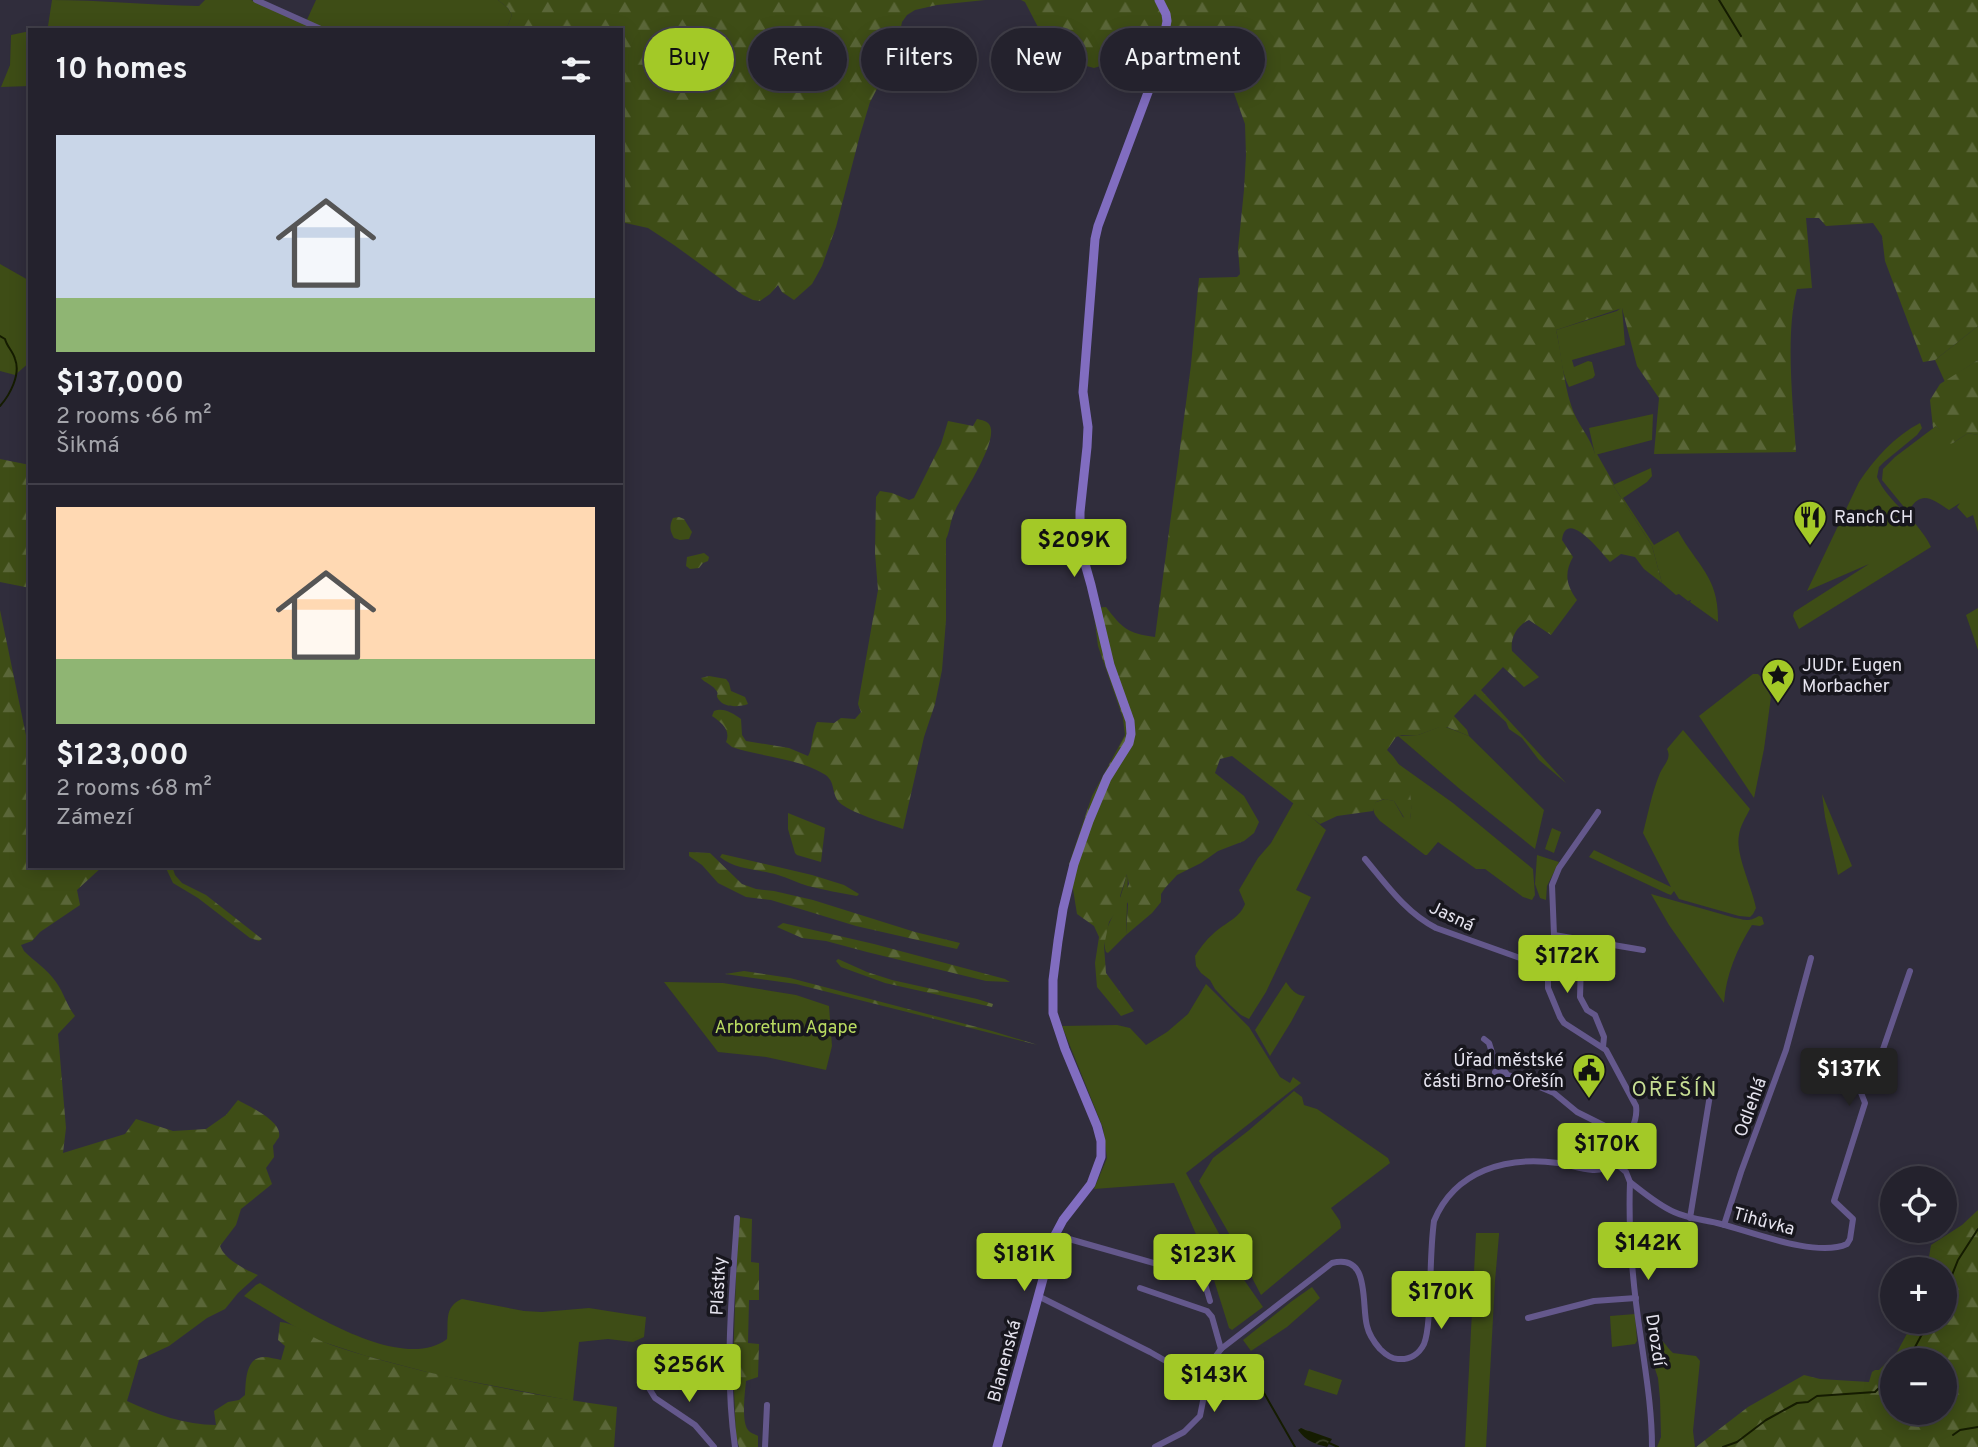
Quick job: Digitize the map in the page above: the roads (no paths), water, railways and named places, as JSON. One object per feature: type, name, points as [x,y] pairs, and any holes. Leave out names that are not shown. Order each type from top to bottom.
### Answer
[{"type":"street","points":[[256,0],[319,28]]},
{"type":"street","name":"Blanenská","points":[[997,1447],[1055,1235],[1063,1220],[1091,1184],[1101,1157],[1099,1132],[1056,1024],[1052,1003],[1058,941],[1074,864],[1098,798],[1129,743],[1131,734],[1130,721],[1110,665],[1080,546],[1080,512],[1088,427],[1083,392],[1095,239],[1159,63],[1167,21],[1159,0]]},
{"type":"street","points":[[1155,1447],[1184,1432],[1200,1416],[1213,1360],[1221,1349],[1332,1263],[1344,1261],[1354,1266],[1360,1274],[1366,1324],[1377,1345],[1392,1358],[1399,1360],[1414,1356],[1420,1350],[1428,1331],[1434,1221],[1440,1207],[1454,1190],[1472,1175],[1514,1163],[1547,1162],[1603,1170],[1607,1168],[1627,1137],[1636,1114],[1636,1106],[1603,1047],[1572,1029],[1560,1017],[1549,993],[1547,980],[1554,935],[1551,892],[1555,876],[1598,812]]},
{"type":"street","name":"Jasná","points":[[1365,859],[1400,901],[1425,923],[1548,968]]},
{"type":"street","points":[[1554,935],[1643,950]]},
{"type":"street","points":[[1574,938],[1581,963],[1580,996],[1587,1010],[1595,1015],[1604,1037],[1603,1047]]},
{"type":"street","name":"Odlehlá","points":[[1724,1225],[1786,1050],[1811,958]]},
{"type":"street","name":"Tihůvka","points":[[1630,1182],[1665,1207],[1690,1218],[1724,1225],[1764,1238],[1817,1247],[1844,1246],[1850,1239],[1853,1220],[1834,1201],[1865,1103],[1858,1085],[1858,1076],[1881,1055],[1910,971]]},
{"type":"street","points":[[1484,1039],[1489,1043],[1494,1059],[1507,1075]]},
{"type":"street","points":[[1495,1072],[1519,1078],[1554,1093],[1577,1112],[1627,1137]]},
{"type":"street","points":[[1690,1218],[1710,1095]]},
{"type":"street","points":[[1612,1160],[1626,1172],[1630,1182]]},
{"type":"street","name":"Drozdí","points":[[1630,1182],[1631,1254],[1648,1382],[1651,1447]]},
{"type":"street","name":"Plástky","points":[[735,1447],[729,1356],[737,1218]]},
{"type":"street","points":[[1055,1235],[1203,1277],[1210,1301]]},
{"type":"street","points":[[1140,1288],[1207,1311],[1212,1317],[1221,1349]]},
{"type":"street","points":[[1038,1296],[1150,1352],[1206,1384]]},
{"type":"street","points":[[1528,1318],[1594,1301],[1636,1298]]},
{"type":"street","points":[[670,1347],[707,1350],[729,1356]]},
{"type":"street","points":[[644,1380],[654,1398],[695,1425],[714,1447]]},
{"type":"street","points":[[765,1447],[766,1405]]},
{"type":"water","points":[[1301,1428],[1332,1439],[1327,1447],[1319,1445],[1304,1437],[1298,1430]]},
{"type":"waterway","points":[[1719,0],[1741,36]]},
{"type":"waterway","points":[[0,336],[5,339],[13,354],[17,371],[11,390],[0,406]]},
{"type":"waterway","points":[[1957,1262],[1978,1229]]},
{"type":"waterway","points":[[1914,1348],[1923,1334]]},
{"type":"waterway","points":[[1254,1372],[1295,1447]]},
{"type":"waterway","points":[[1723,1447],[1737,1442],[1766,1420],[1797,1403],[1808,1402],[1817,1396],[1875,1392],[1880,1387]]},
{"type":"waterway","points":[[1953,1435],[1960,1430],[1978,1427]]},
{"type":"waterway","points":[[1329,1443],[1338,1447]]},
{"type":"place","name":"Ranch CH","points":[[1810,547]]},
{"type":"place","name":"JUDr. Eugen Morbacher","points":[[1778,705]]},
{"type":"place","name":"Úřad městské části Brno-Ořešín","points":[[1589,1100]]},
{"type":"district","name":"OŘEŠÍN","points":[[1675,1089]]},
{"type":"park label","name":"Arboretum Agape","points":[[786,1027]]}]
